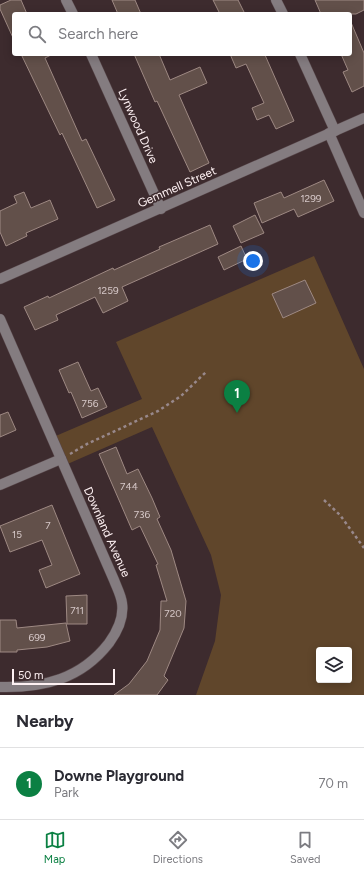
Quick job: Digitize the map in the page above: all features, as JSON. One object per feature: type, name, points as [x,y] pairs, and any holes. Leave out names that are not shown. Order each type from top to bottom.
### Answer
[{"type":"street","points":[[66,0],[72,12]]},
{"type":"street","points":[[276,0],[282,12]]},
{"type":"street","name":"Lynwood Drive","points":[[92,56],[161,209]]},
{"type":"street","points":[[301,56],[364,213]]},
{"type":"street","name":"Gemmell Street","points":[[0,279],[364,118]]},
{"type":"street","name":"Downland Avenue","points":[[0,319],[119,592],[122,607],[119,624],[114,636],[102,651],[82,670],[69,676],[32,685],[0,687]]},
{"type":"street","points":[[0,485],[61,459]]},
{"type":"path","points":[[61,459],[87,444],[158,411],[181,396],[206,372]]},
{"type":"path","points":[[324,500],[340,515],[364,548]]},
{"type":"shaded area","points":[[314,256],[364,369],[364,695],[196,695],[215,641],[221,595],[211,555],[152,427],[63,466],[51,438],[142,399],[116,342]]},
{"type":"building","points":[[11,0],[21,0],[26,12],[12,12],[12,36],[0,9],[0,5]]},
{"type":"building","points":[[112,0],[135,0],[140,12],[117,12]]},
{"type":"building","points":[[213,0],[238,0],[244,12],[219,12]]},
{"type":"building","points":[[315,0],[364,0],[364,10],[356,14],[352,14],[352,12],[320,12]]},
{"type":"building","points":[[352,25],[364,53],[364,86],[352,92],[343,72],[348,70],[342,56],[352,56]]},
{"type":"building","points":[[22,56],[49,56],[45,58],[82,141],[86,139],[115,200],[97,208],[62,133],[60,135]]},
{"type":"building","points":[[135,56],[160,56],[170,80],[200,67],[207,83],[179,95],[209,163],[190,172],[157,101],[155,102]]},
{"type":"building","points":[[231,56],[265,56],[294,121],[276,129],[269,115],[257,120],[252,108],[264,103],[246,64],[236,68]]},
{"type":"building","points":[[324,180],[334,201],[298,217],[294,209],[262,223],[254,203],[281,192],[284,198]]},
{"type":"building","points":[[24,192],[31,208],[50,200],[58,219],[26,233],[27,236],[6,246],[0,232],[0,211],[17,203],[14,196]]},
{"type":"building","points":[[255,215],[264,233],[241,243],[233,226]]},
{"type":"building","points":[[210,225],[218,244],[122,287],[128,301],[103,313],[95,297],[56,315],[58,320],[35,330],[24,307],[48,296],[49,298],[113,268],[114,270],[160,249],[159,247]]},
{"type":"building","points":[[241,246],[247,259],[224,270],[218,257]]},
{"type":"building","points":[[305,280],[316,303],[283,318],[272,294]]},
{"type":"building","points":[[78,362],[91,391],[98,388],[107,407],[82,418],[71,392],[69,393],[59,370]]},
{"type":"building","points":[[8,412],[16,430],[0,437],[0,415]]},
{"type":"building","points":[[116,447],[127,474],[138,469],[152,498],[160,517],[157,519],[171,550],[186,601],[184,628],[164,676],[168,680],[157,695],[114,695],[129,684],[147,661],[160,630],[161,601],[167,601],[156,565],[158,564],[140,526],[132,530],[99,454]]},
{"type":"building","points":[[52,505],[80,574],[46,588],[39,570],[52,565],[42,540],[10,552],[0,526]]},
{"type":"building","points":[[87,595],[87,624],[67,624],[66,596]]},
{"type":"building","points":[[0,620],[16,620],[17,628],[66,623],[70,641],[47,647],[17,650],[17,652],[0,652]]},
{"type":"place","name":"Downe Playground","points":[[237,413]]}]
